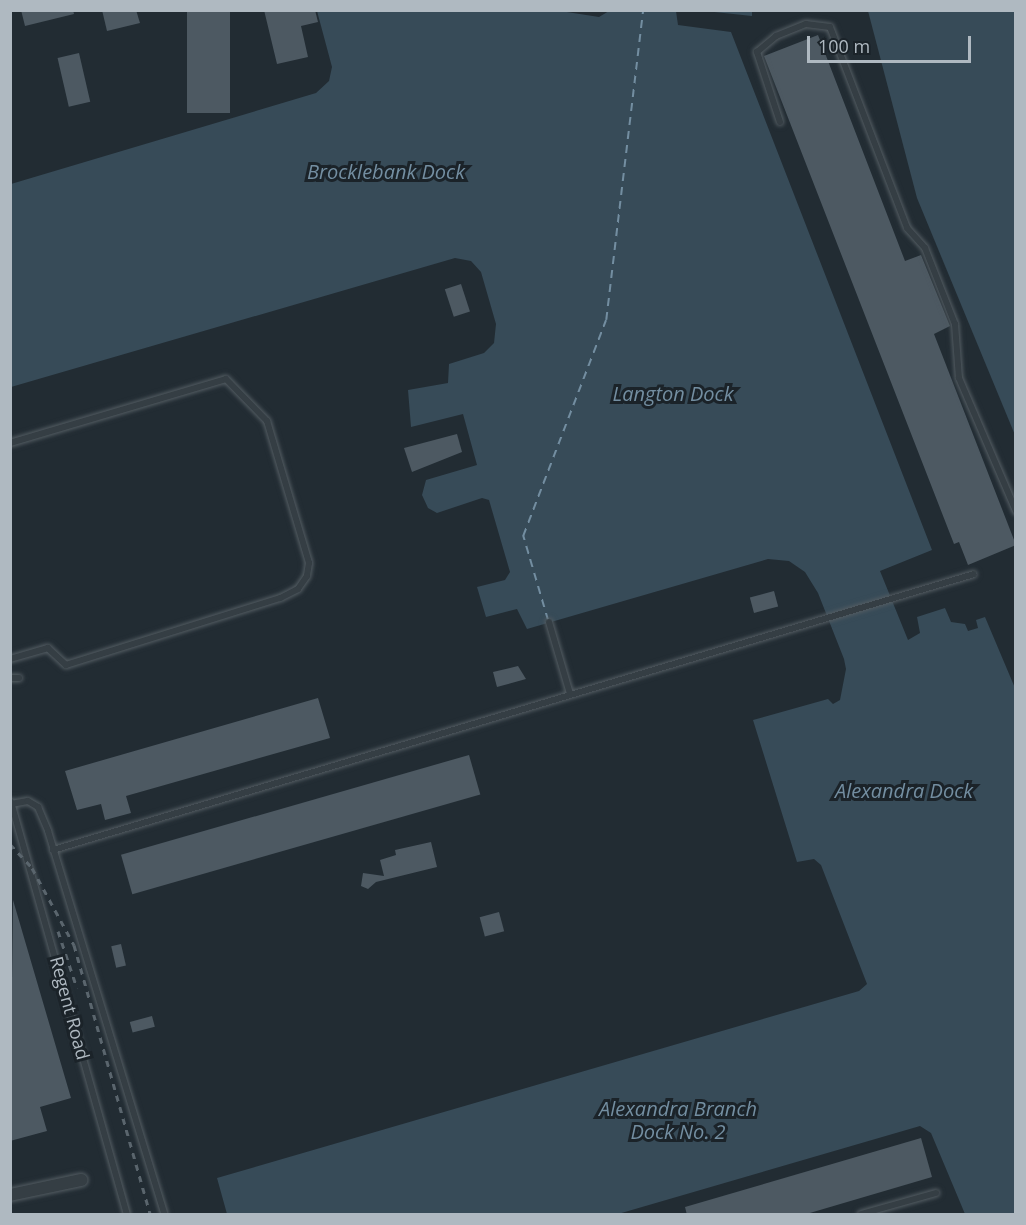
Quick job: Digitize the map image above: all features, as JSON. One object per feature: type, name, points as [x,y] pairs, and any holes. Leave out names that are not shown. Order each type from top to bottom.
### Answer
[{"type":"street","points":[[10,1195],[81,1180]]},
{"type":"lane","points":[[780,123],[757,52],[776,36],[806,24],[830,27],[906,228],[925,248],[955,324],[959,378],[1016,511]]},
{"type":"lane","points":[[10,443],[226,379],[267,421],[309,563],[307,576],[298,589],[280,598],[66,664],[48,648],[10,659]]},
{"type":"lane","points":[[52,850],[974,574]]},
{"type":"lane","points":[[549,622],[570,694]]},
{"type":"lane","points":[[10,678],[19,678]]},
{"type":"lane","points":[[11,803],[28,801],[38,807],[164,1215]]},
{"type":"lane","name":"Regent Road","points":[[11,803],[127,1215]]},
{"type":"lane","points":[[861,1215],[936,1193]]},
{"type":"water","points":[[554,10],[599,17],[609,11],[676,11],[678,25],[731,32],[932,550],[880,571],[908,640],[920,633],[917,617],[945,608],[951,622],[965,624],[968,631],[978,628],[976,620],[985,617],[1015,688],[1015,1214],[965,1214],[931,1133],[920,1126],[618,1214],[227,1214],[217,1178],[859,991],[867,984],[821,865],[814,859],[797,862],[753,720],[828,699],[833,704],[840,700],[846,669],[844,659],[818,593],[805,572],[789,561],[768,559],[527,629],[517,609],[486,617],[477,587],[505,580],[510,572],[489,500],[482,498],[437,513],[428,508],[422,495],[426,480],[477,465],[463,414],[411,427],[408,390],[448,383],[449,364],[484,353],[494,343],[496,324],[481,272],[471,261],[455,258],[11,387],[11,184],[316,93],[329,81],[332,67],[317,11]]},
{"type":"water","points":[[705,11],[752,11],[752,16]]},
{"type":"water","points":[[868,11],[1015,11],[1015,435],[917,198]]},
{"type":"building","points":[[21,10],[73,10],[74,14],[25,26]]},
{"type":"building","points":[[102,10],[136,10],[140,23],[107,31]]},
{"type":"building","points":[[187,10],[230,10],[230,113],[187,113]]},
{"type":"building","points":[[264,10],[315,10],[318,22],[301,26],[308,57],[277,64]]},
{"type":"building","points":[[818,35],[905,261],[921,255],[950,326],[934,334],[1016,545],[968,565],[959,542],[954,544],[764,56]]},
{"type":"building","points":[[79,53],[90,102],[69,107],[58,58]]},
{"type":"building","points":[[461,284],[470,312],[454,317],[445,289]]},
{"type":"building","points":[[457,434],[462,452],[412,472],[404,448]]},
{"type":"building","points":[[774,591],[778,606],[754,613],[750,597]]},
{"type":"building","points":[[518,666],[526,679],[497,687],[493,672]]},
{"type":"building","points":[[318,698],[330,738],[126,796],[131,813],[105,820],[101,804],[77,810],[65,771]]},
{"type":"building","points":[[469,755],[480,794],[132,894],[121,855]]},
{"type":"building","points":[[431,842],[437,867],[376,882],[368,889],[361,886],[363,873],[384,876],[380,860],[396,855],[395,850]]},
{"type":"building","points":[[13,900],[71,1098],[40,1107],[47,1131],[10,1141]]},
{"type":"building","points":[[499,912],[504,931],[485,936],[480,917]]},
{"type":"building","points":[[121,944],[126,965],[116,968],[111,946]]},
{"type":"building","points":[[152,1016],[155,1027],[133,1033],[130,1022]]},
{"type":"building","points":[[921,1138],[932,1177],[803,1215],[687,1215],[685,1207]]},
{"type":"ferry route","points":[[548,621],[523,536],[606,320],[643,10]]},
{"type":"railway","points":[[10,844],[32,868],[74,945],[150,1214]]},
{"type":"railway","points":[[58,931],[77,988]]},
{"type":"water label","name":"Brocklebank Dock","points":[[386,171]]},
{"type":"water label","name":"Langton Dock","points":[[673,393]]},
{"type":"water label","name":"Alexandra Dock","points":[[904,790]]},
{"type":"water label","name":"Alexandra Branch Dock No. 2","points":[[678,1120]]}]
